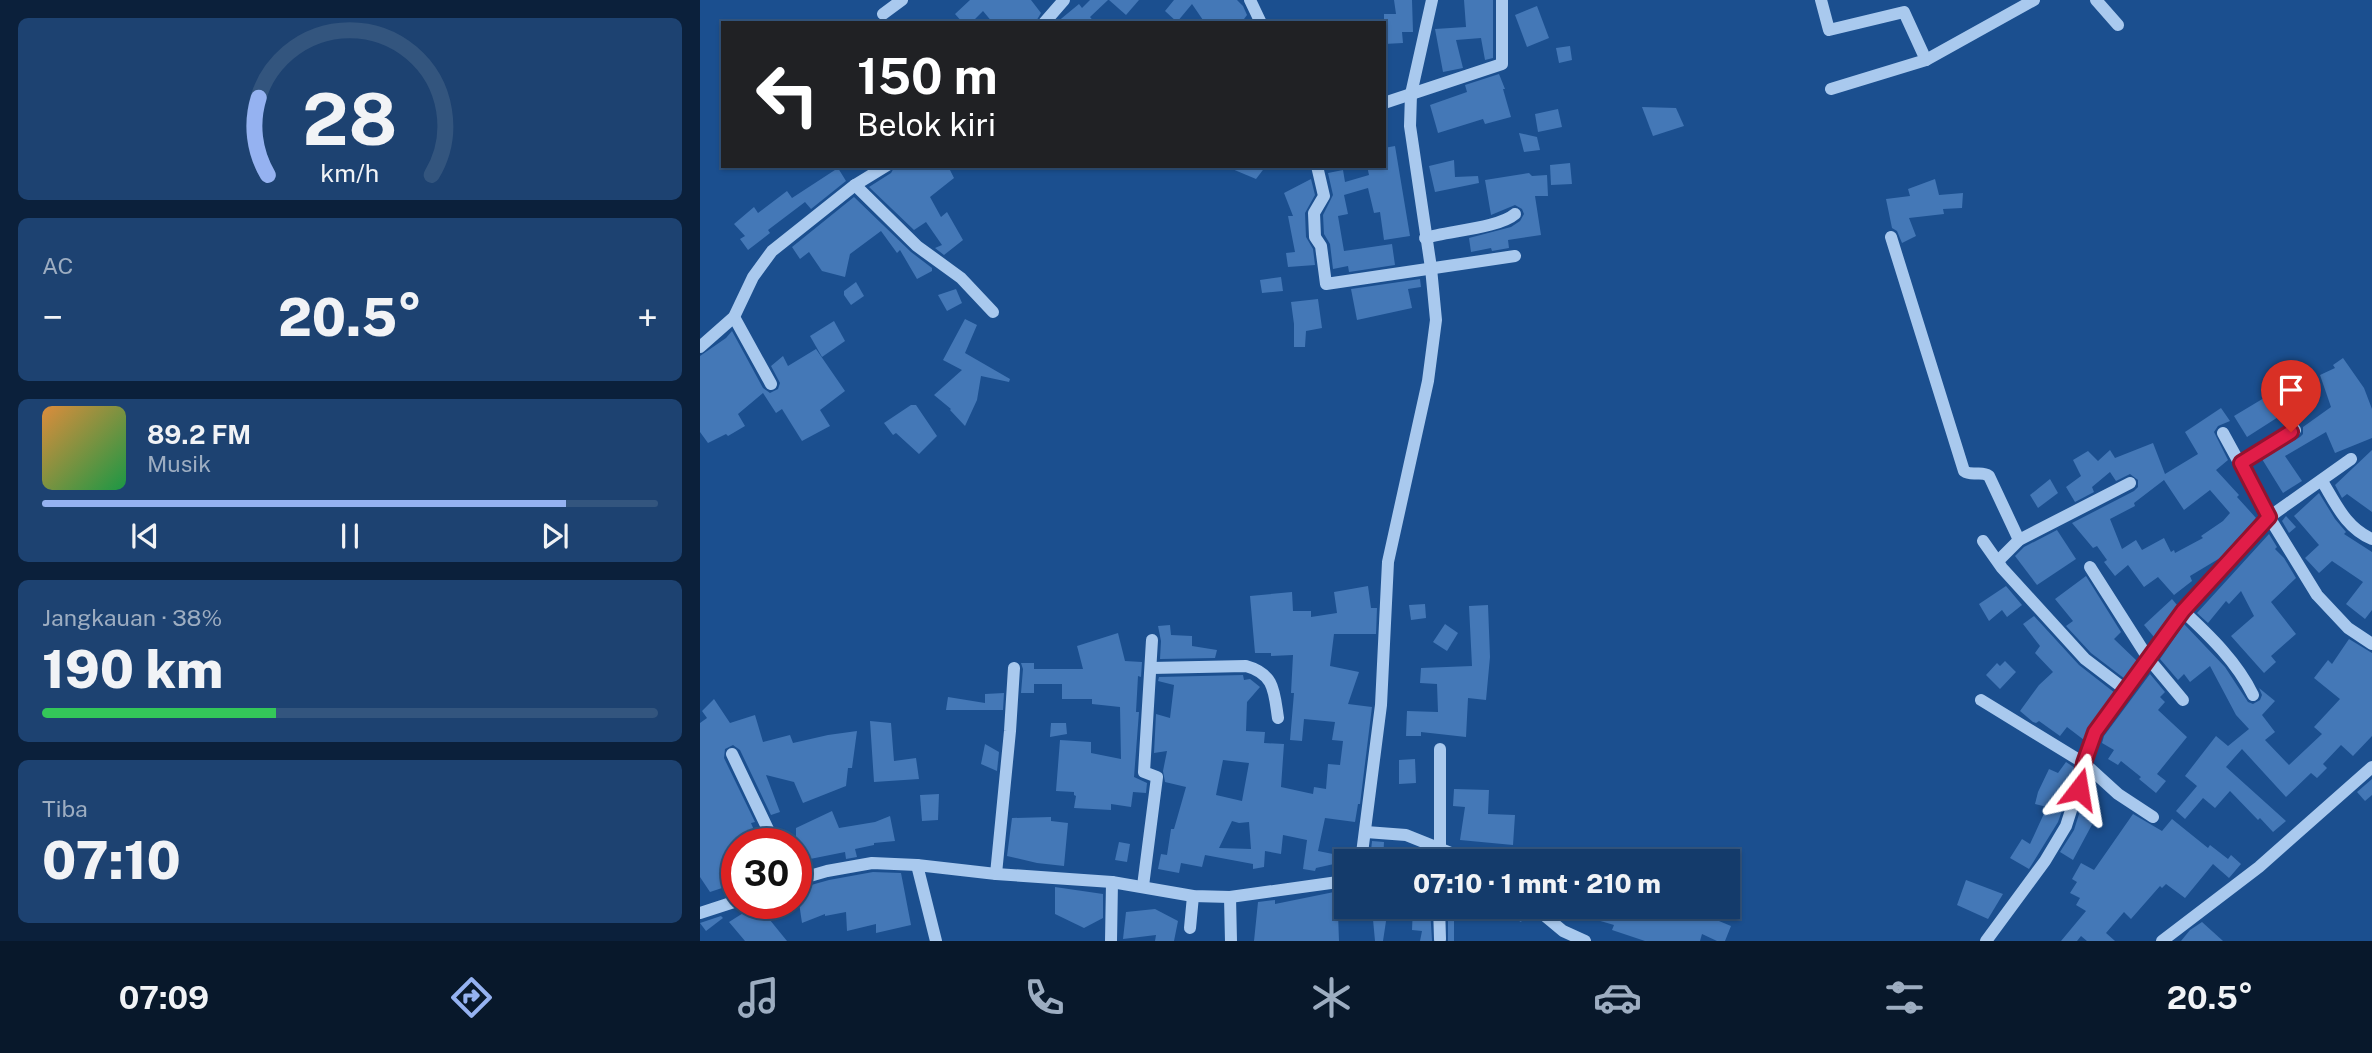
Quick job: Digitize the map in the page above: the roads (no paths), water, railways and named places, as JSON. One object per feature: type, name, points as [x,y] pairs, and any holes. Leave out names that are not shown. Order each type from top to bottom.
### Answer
[{"type":"street","points":[[883,14],[902,0]]},
{"type":"street","points":[[1046,21],[1064,0]]},
{"type":"street","points":[[1363,849],[1381,705],[1388,562],[1427,381],[1436,320],[1432,268],[1425,238],[1410,126],[1410,94],[1432,0]]},
{"type":"street","points":[[1386,102],[1502,64],[1502,0]]},
{"type":"street","points":[[1821,0],[1829,30],[1904,12],[1926,60]]},
{"type":"street","points":[[1831,89],[1926,60],[2034,0]]},
{"type":"street","points":[[2096,0],[2118,25]]},
{"type":"street","points":[[1253,1],[1260,21]]},
{"type":"street","points":[[700,346],[734,317],[752,277],[772,251],[855,185],[883,168]]},
{"type":"street","points":[[1317,168],[1324,196],[1315,208],[1315,232],[1321,246],[1326,284],[1515,256]]},
{"type":"street","points":[[855,185],[918,246],[961,278],[993,312]]},
{"type":"street","points":[[1425,238],[1500,222],[1515,214]]},
{"type":"street","points":[[1891,237],[1964,471],[1971,475],[1981,473],[1989,476],[2019,540]]},
{"type":"street","points":[[734,317],[771,384]]},
{"type":"street","points":[[2241,463],[2295,430]]},
{"type":"street","points":[[2223,433],[2269,517],[2317,595],[2348,628],[2372,644]]},
{"type":"street","points":[[1986,941],[2045,861],[2066,826],[2095,732],[2183,611],[2269,517],[2351,459]]},
{"type":"street","points":[[2322,481],[2345,520],[2357,532],[2372,539]]},
{"type":"street","points":[[1997,561],[2019,540],[2130,483]]},
{"type":"street","points":[[1983,541],[1997,561],[2085,659],[2127,691]]},
{"type":"street","points":[[2090,567],[2148,658],[2183,701]]},
{"type":"street","points":[[2183,611],[2237,668],[2253,695]]},
{"type":"street","points":[[1143,886],[1157,776],[1144,772],[1152,639]]},
{"type":"street","points":[[1151,668],[1246,666],[1259,670],[1271,682],[1278,718]]},
{"type":"street","points":[[996,874],[1014,668]]},
{"type":"street","points":[[1981,700],[2084,763],[2118,794],[2153,817]]},
{"type":"street","points":[[1440,750],[1440,849]]},
{"type":"street","points":[[733,754],[768,828]]},
{"type":"street","points":[[2162,941],[2259,867],[2372,767]]},
{"type":"street","points":[[1366,832],[1406,835],[1430,849]]},
{"type":"street","points":[[812,875],[872,863],[917,864],[996,874],[1112,882],[1193,895],[1230,897],[1334,883]]},
{"type":"street","points":[[917,864],[936,941]]},
{"type":"street","points":[[1111,941],[1112,882]]},
{"type":"street","points":[[1190,928],[1193,895]]},
{"type":"street","points":[[1230,897],[1231,941]]},
{"type":"street","points":[[700,913],[721,906]]},
{"type":"street","points":[[1439,919],[1440,939]]},
{"type":"street","points":[[1549,919],[1563,931],[1585,941]]}]
